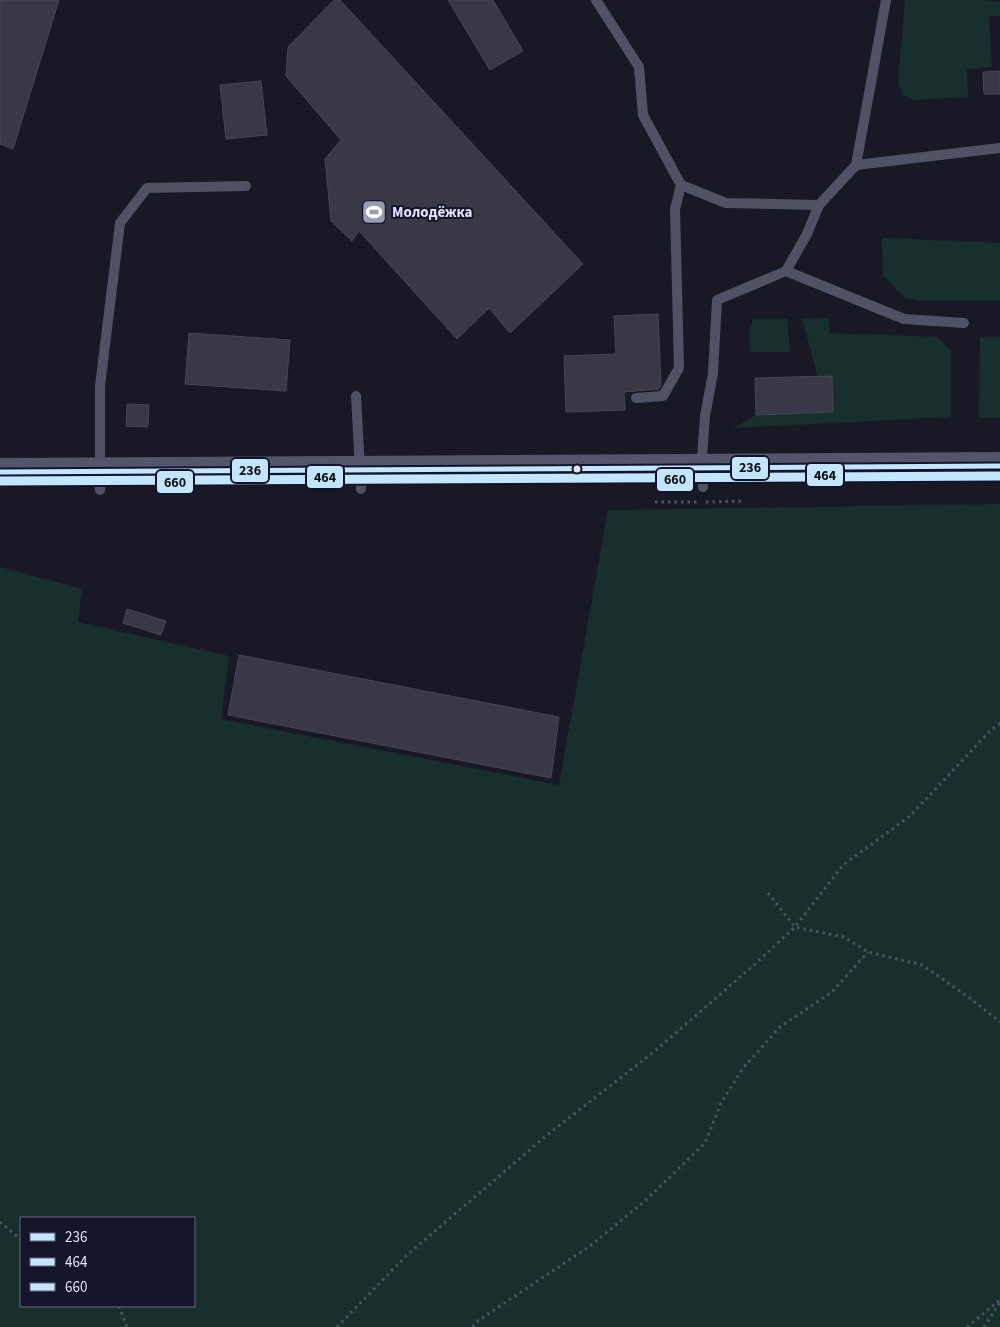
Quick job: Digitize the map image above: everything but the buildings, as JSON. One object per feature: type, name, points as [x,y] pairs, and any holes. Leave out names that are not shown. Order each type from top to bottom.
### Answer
[{"type":"main road","points":[[702,478],[1000,466]]},
{"type":"main road","points":[[0,472],[100,481],[702,478],[1000,485]]},
{"type":"main road","points":[[0,491],[100,481]]},
{"type":"lane","points":[[596,0],[639,67],[643,115],[681,184],[726,203],[819,205]]},
{"type":"lane","points":[[702,478],[704,416],[713,373],[717,300],[786,271],[807,234],[819,205],[856,165],[886,0]]},
{"type":"lane","points":[[856,165],[1000,148]]},
{"type":"lane","points":[[636,398],[663,396],[679,368],[675,209],[681,184]]},
{"type":"lane","points":[[100,481],[100,386],[120,223],[147,188],[246,186]]},
{"type":"lane","points":[[786,271],[904,319],[964,324]]},
{"type":"lane","points":[[356,396],[360,480]]},
{"type":"path","points":[[337,1327],[407,1255],[547,1136],[655,1050],[754,965],[795,927],[843,865],[910,816],[989,732],[1000,723]]},
{"type":"path","points":[[768,892],[795,927],[844,937],[868,952],[922,966],[967,996],[1000,1022]]},
{"type":"path","points":[[473,1327],[476,1322],[590,1246],[646,1200],[705,1143],[721,1103],[743,1068],[780,1027],[832,992],[868,952]]},
{"type":"path","points":[[0,1222],[20,1239]]},
{"type":"path","points":[[967,1327],[1000,1301]]},
{"type":"path","points":[[984,1327],[1000,1301]]},
{"type":"path","points":[[120,1307],[127,1327]]},
{"type":"green space","points":[[905,0],[985,0],[1000,2],[1000,16],[989,16],[992,67],[967,69],[968,97],[914,100],[902,94],[898,82]]},
{"type":"green space","points":[[882,238],[1000,243],[1000,301],[919,301],[905,298],[883,275]]},
{"type":"green space","points":[[829,318],[829,333],[938,337],[951,351],[951,417],[733,428],[756,415],[833,412],[832,376],[818,377],[802,319]]},
{"type":"green space","points":[[753,319],[787,319],[790,352],[750,352],[749,332]]},
{"type":"green space","points":[[980,337],[1000,337],[1000,418],[979,418]]},
{"type":"green space","points":[[1000,504],[1000,1327],[0,1327],[0,567],[82,589],[78,622],[229,656],[221,719],[559,785],[608,510]]},
{"type":"transit line","name":"236","points":[[0,472],[1000,466]]},
{"type":"transit line","name":"464","points":[[0,479],[1000,474]]},
{"type":"transit line","name":"660","points":[[0,483],[1000,478]]},
{"type":"place","name":"Молодёжка","points":[[374,212]]}]
